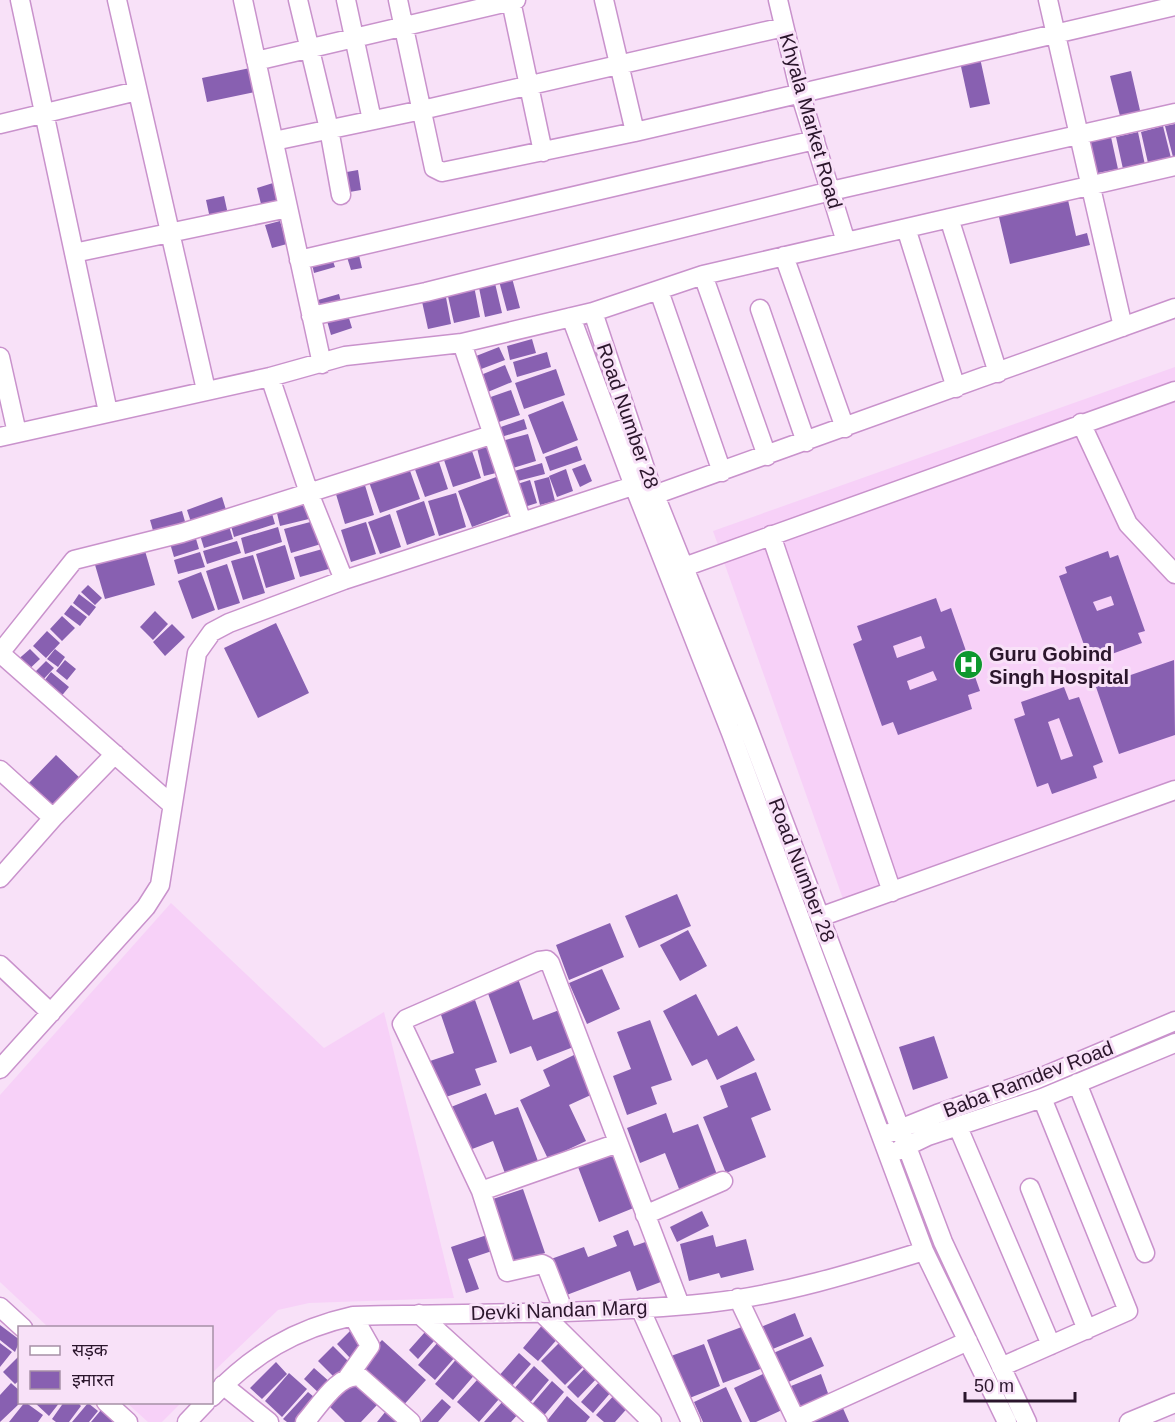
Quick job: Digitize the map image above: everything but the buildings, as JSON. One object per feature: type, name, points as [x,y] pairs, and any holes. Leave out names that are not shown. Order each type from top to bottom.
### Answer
[{"type":"street","points":[[21,0],[108,412]]},
{"type":"street","points":[[117,0],[206,390]]},
{"type":"street","points":[[243,0],[322,364]]},
{"type":"street","points":[[298,0],[329,129],[340,195]]},
{"type":"street","points":[[346,0],[372,120]]},
{"type":"street","points":[[398,0],[434,168],[437,171],[543,152],[635,132],[1175,6]]},
{"type":"street","points":[[604,0],[635,132]]},
{"type":"street","name":"Khyala Market Road","points":[[778,0],[800,93],[846,242]]},
{"type":"street","points":[[1048,0],[1123,327]]},
{"type":"street","points":[[256,61],[513,1],[528,86],[543,152]]},
{"type":"street","points":[[274,141],[422,110],[784,27]]},
{"type":"street","points":[[0,124],[137,91]]},
{"type":"street","points":[[311,316],[426,292],[831,191],[1175,113]]},
{"type":"street","points":[[299,260],[815,140]]},
{"type":"street","points":[[0,357],[8,435],[270,377],[345,356],[462,343],[593,312],[703,275],[1175,166]]},
{"type":"street","points":[[74,253],[288,208]]},
{"type":"street","points":[[949,218],[998,374]]},
{"type":"street","points":[[906,228],[956,388]]},
{"type":"street","points":[[784,256],[845,428]]},
{"type":"street","points":[[703,275],[767,456]]},
{"type":"street","points":[[659,291],[722,472]]},
{"type":"street","points":[[0,1069],[146,907],[160,885],[171,804],[197,653],[212,632],[229,622],[344,580],[522,522],[722,472],[998,374],[1175,308]]},
{"type":"street","points":[[760,309],[806,442]]},
{"type":"street","name":"Road Number 28","points":[[593,312],[644,491]]},
{"type":"street","name":"Road Number 28","points":[[571,317],[676,570],[746,722],[943,1242],[1027,1422]]},
{"type":"street","points":[[462,343],[522,522]]},
{"type":"street","points":[[270,377],[309,493],[344,580]]},
{"type":"street","points":[[676,570],[1175,391]]},
{"type":"street","points":[[1081,423],[1128,524],[1175,574]]},
{"type":"street","points":[[171,804],[0,653],[74,560],[182,533],[491,435]]},
{"type":"street","points":[[771,535],[892,892]]},
{"type":"street","name":"Road Number 28","points":[[676,570],[731,733],[880,1138],[924,1251],[1007,1422]]},
{"type":"street","points":[[0,878],[52,818],[115,754]]},
{"type":"street","points":[[0,770],[52,818]]},
{"type":"street","points":[[820,917],[1175,790]]},
{"type":"street","points":[[564,1312],[546,1266],[542,1264],[507,1272],[481,1191],[402,1024],[402,1021],[539,961],[550,963],[680,1305]]},
{"type":"street","points":[[0,965],[51,1013]]},
{"type":"street","name":"Baba Ramdev Road","points":[[880,1138],[898,1128],[1035,1080],[1175,1021]]},
{"type":"street","points":[[887,1156],[905,1146],[1042,1098],[1175,1043]]},
{"type":"street","points":[[1077,1083],[1145,1253]]},
{"type":"street","points":[[1001,1367],[1128,1311],[1042,1098]]},
{"type":"street","points":[[958,1127],[1051,1345]]},
{"type":"street","points":[[481,1191],[618,1143]]},
{"type":"street","points":[[645,1215],[723,1181]]},
{"type":"street","points":[[1030,1188],[1087,1330]]},
{"type":"street","name":"Devki Nandan Marg","points":[[217,1391],[280,1341],[317,1324],[353,1316],[564,1312],[680,1305],[738,1298],[818,1283],[924,1251]]},
{"type":"street","points":[[738,1298],[796,1420],[968,1341]]},
{"type":"street","points":[[0,1307],[21,1326]]},
{"type":"street","points":[[640,1308],[691,1422]]},
{"type":"street","points":[[541,1312],[641,1418]]},
{"type":"street","points":[[419,1314],[526,1418]]},
{"type":"street","points":[[305,1422],[348,1377],[370,1346],[353,1316]]},
{"type":"street","points":[[348,1377],[360,1377],[411,1422]]},
{"type":"street","points":[[217,1391],[269,1422]]},
{"type":"street","points":[[1129,1422],[1175,1402]]},
{"type":"street","points":[[108,1404],[128,1422]]},
{"type":"street","points":[[187,1422],[204,1404]]},
{"type":"shaded area","name":"Guru Gobind Singh Hospital","points":[[1175,367],[1175,800],[849,916],[713,531]]},
{"type":"shaded area","points":[[171,903],[324,1048],[384,1012],[454,1298],[309,1303],[278,1310],[213,1372],[213,1326],[47,1326],[0,1282],[0,1095]]},
{"type":"shaded area","points":[[128,1404],[180,1404],[162,1422],[148,1422]]},
{"type":"place","name":"Guru Gobind Singh Hospital","points":[[968,665]]}]
